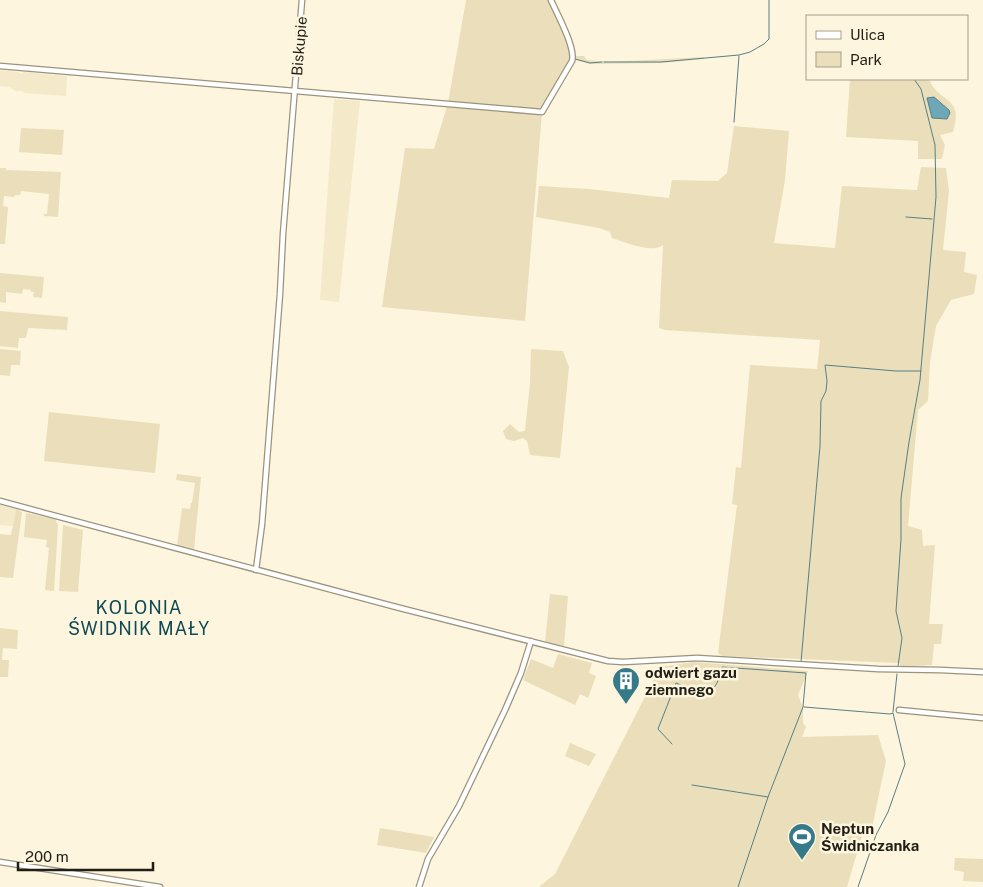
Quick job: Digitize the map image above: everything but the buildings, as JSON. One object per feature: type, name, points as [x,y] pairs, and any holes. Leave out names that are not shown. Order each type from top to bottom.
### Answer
[{"type":"street","name":"Biskupie","points":[[256,570],[262,524],[302,0]]},
{"type":"street","points":[[0,66],[542,112],[574,56],[572,46],[551,0]]},
{"type":"street","points":[[0,501],[600,660],[616,662],[696,658],[892,670],[983,672]]},
{"type":"street","points":[[419,887],[428,859],[459,806],[509,702],[531,641]]},
{"type":"street","points":[[899,710],[983,718]]},
{"type":"street","points":[[0,862],[160,887]]},
{"type":"shaded area","points":[[0,70],[22,74],[24,72],[67,76],[66,96],[24,93],[23,91],[0,86]]},
{"type":"shaded area","points":[[334,99],[360,101],[339,302],[320,300]]},
{"type":"shaded area","points":[[0,505],[16,509],[12,526],[0,525]]},
{"type":"green space","points":[[466,0],[551,0],[574,56],[542,112],[525,321],[382,307],[405,148],[434,149],[448,103]]},
{"type":"green space","points":[[575,56],[584,56],[587,60],[609,62],[704,57],[704,59],[662,63],[590,64],[575,60]]},
{"type":"green space","points":[[850,80],[930,80],[933,87],[949,101],[956,112],[953,132],[940,135],[945,145],[942,159],[918,159],[918,141],[846,137]]},
{"type":"green space","points":[[734,126],[789,131],[785,180],[774,243],[835,248],[842,186],[917,190],[921,167],[946,168],[949,191],[943,250],[966,252],[964,272],[977,275],[974,294],[951,300],[936,326],[930,362],[928,401],[918,410],[908,526],[922,530],[923,546],[935,545],[929,624],[943,624],[941,644],[934,644],[932,665],[900,667],[900,663],[722,656],[718,653],[737,505],[732,504],[736,467],[741,468],[750,365],[817,369],[820,340],[665,330],[659,328],[663,245],[645,248],[612,238],[610,232],[599,228],[536,217],[539,186],[589,189],[669,198],[672,180],[718,181],[727,173]]},
{"type":"green space","points":[[21,128],[64,130],[62,155],[19,152]]},
{"type":"green space","points":[[0,168],[6,168],[6,170],[61,172],[58,217],[44,216],[44,214],[47,214],[49,194],[21,191],[20,195],[15,195],[14,197],[4,196],[3,206],[8,207],[5,244],[0,244]]},
{"type":"green space","points":[[0,273],[44,277],[42,298],[33,297],[34,292],[23,289],[22,294],[6,292],[6,303],[0,302]]},
{"type":"green space","points":[[0,311],[68,317],[67,330],[28,328],[26,338],[19,338],[18,348],[0,346]]},
{"type":"green space","points":[[0,349],[21,351],[20,365],[11,365],[10,376],[0,375]]},
{"type":"green space","points":[[531,349],[563,351],[569,367],[560,458],[530,455],[527,441],[523,438],[514,441],[506,439],[503,431],[510,424],[519,432],[525,431]]},
{"type":"green space","points":[[49,412],[160,424],[155,473],[44,461]]},
{"type":"green space","points":[[177,474],[201,477],[194,550],[177,546],[182,508],[190,509],[195,483],[176,480]]},
{"type":"green space","points":[[16,509],[22,512],[13,578],[0,577],[0,534],[11,535]]},
{"type":"green space","points":[[26,513],[55,519],[58,525],[54,591],[45,590],[49,548],[46,547],[47,540],[24,537]]},
{"type":"green space","points":[[63,525],[83,530],[78,592],[59,591]]},
{"type":"green space","points":[[550,594],[568,596],[564,646],[545,642]]},
{"type":"green space","points":[[0,628],[18,630],[17,649],[3,648],[2,660],[9,660],[8,677],[0,677]]},
{"type":"green space","points":[[558,654],[592,663],[589,673],[596,676],[588,698],[580,694],[575,705],[523,680],[531,659],[553,668]]},
{"type":"green space","points":[[693,662],[808,671],[798,695],[803,708],[803,723],[806,727],[802,737],[878,735],[886,761],[870,837],[862,836],[847,887],[539,887],[555,874],[660,667]]},
{"type":"green space","points":[[570,743],[596,754],[589,766],[565,756]]},
{"type":"green space","points":[[380,828],[434,837],[426,853],[377,845]]},
{"type":"green space","points":[[955,858],[983,859],[983,882],[963,881],[964,872],[954,870]]},
{"type":"water","points":[[934,97],[949,110],[950,113],[947,119],[932,118],[927,98]]},
{"type":"waterway","points":[[604,62],[661,62],[739,55],[750,52],[769,39],[769,0]]},
{"type":"waterway","points":[[734,122],[739,56]]},
{"type":"waterway","points":[[575,59],[590,63],[602,62]]},
{"type":"waterway","points":[[898,666],[902,638],[896,611],[901,539],[901,498],[920,380],[936,197],[935,145],[921,89],[915,80]]},
{"type":"waterway","points":[[906,217],[932,219]]},
{"type":"waterway","points":[[801,662],[820,446],[821,401],[826,391],[827,381],[825,365],[896,371],[921,371]]},
{"type":"waterway","points":[[672,744],[658,729],[676,683],[694,692],[706,693],[717,683],[722,667],[806,673],[803,707],[768,797],[738,887]]},
{"type":"waterway","points":[[893,712],[897,674]]},
{"type":"waterway","points":[[804,707],[893,713],[905,764],[888,812],[876,835],[858,887]]},
{"type":"waterway","points":[[692,785],[768,797]]},
{"type":"place","name":"odwiert gazu ziemnego","points":[[626,705]]},
{"type":"place","name":"Neptun Świdniczanka","points":[[802,861]]},
{"type":"district","name":"KOLONIA ŚWIDNIK MAŁY","points":[[139,617]]}]
